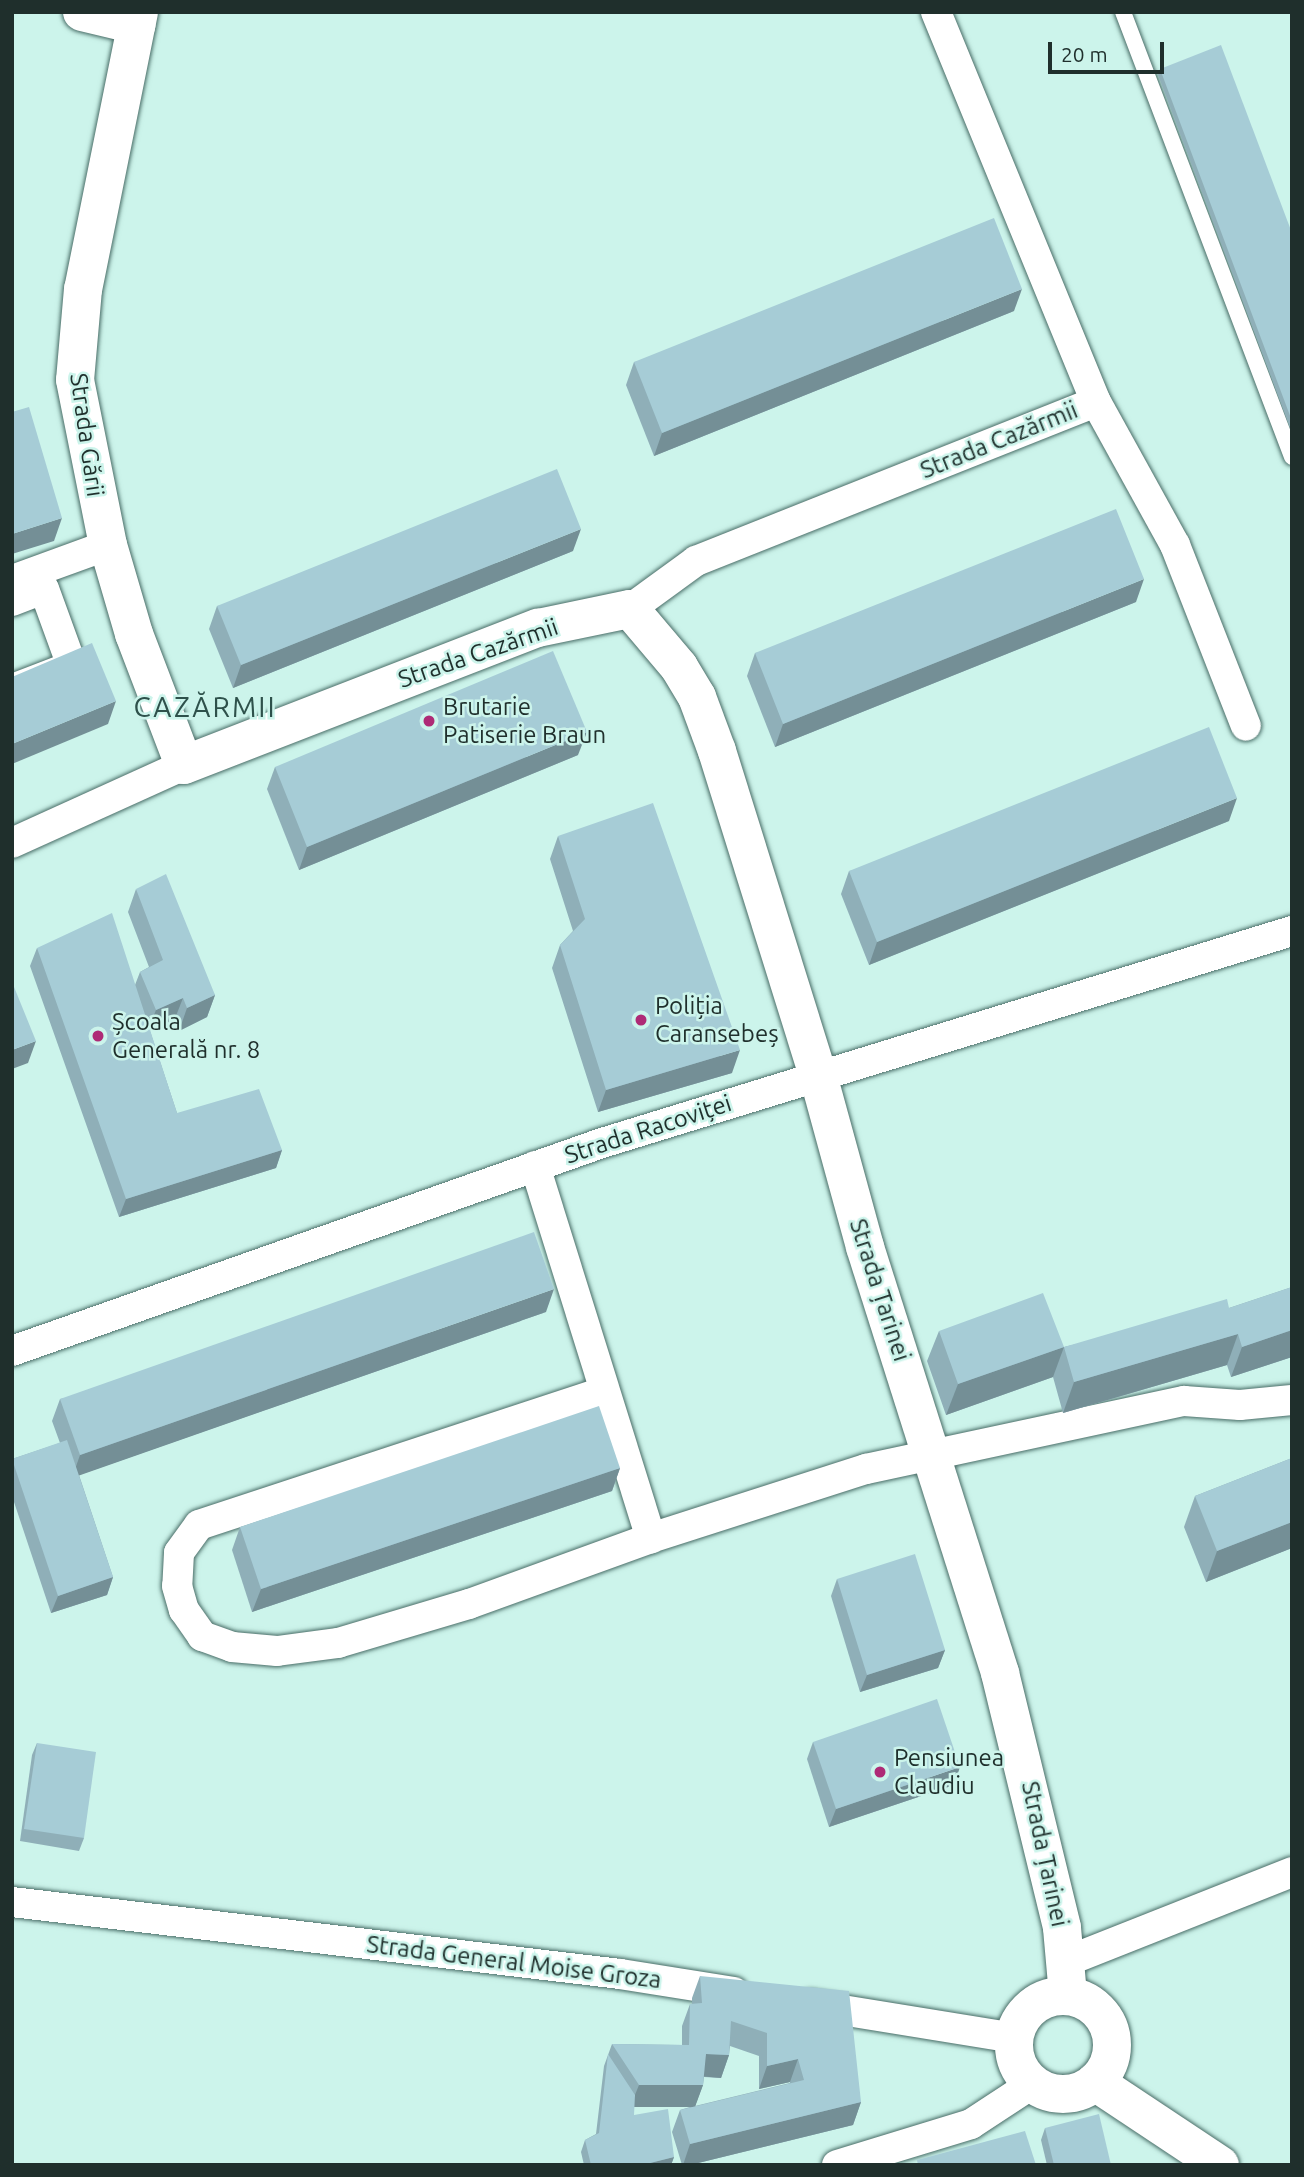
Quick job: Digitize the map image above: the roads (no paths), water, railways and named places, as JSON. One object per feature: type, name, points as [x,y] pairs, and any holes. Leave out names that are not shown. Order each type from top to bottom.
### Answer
[{"type":"street","points":[[82,12],[137,18]]},
{"type":"street","name":"Strada Cazărmii","points":[[936,12],[1096,402],[1175,545],[1246,726]]},
{"type":"street","name":"Strada Gării","points":[[137,18],[83,289],[75,380],[108,545],[134,634],[184,765]]},
{"type":"street","name":"Strada Cazărmii","points":[[12,843],[184,765],[538,628],[630,609],[696,561],[1096,402]]},
{"type":"street","points":[[12,580],[108,545]]},
{"type":"street","points":[[12,601],[44,589],[72,666],[12,689]]},
{"type":"street","name":"Strada Țarinei","points":[[630,609],[679,667],[697,697],[818,1075],[865,1247],[934,1454],[1027,1769],[1067,1979]]},
{"type":"street","name":"Strada Racoviței","points":[[12,1351],[535,1166],[818,1075],[1292,931]]},
{"type":"street","points":[[535,1166],[603,1392],[651,1538]]},
{"type":"street","points":[[603,1392],[199,1525],[179,1553],[177,1586],[184,1610],[202,1636],[232,1647],[277,1651],[338,1643],[469,1604],[651,1538],[866,1469],[1184,1401],[1240,1405],[1292,1400]]},
{"type":"street","points":[[1067,1979],[1097,2009],[1112,2038],[1108,2062],[1095,2082],[1064,2094],[1032,2084],[1014,2055],[1013,2038],[1020,2020],[1032,2006],[1067,1979],[1292,1872]]},
{"type":"street","name":"Strada General Moise Groza","points":[[12,1902],[607,1972],[1013,2038]]},
{"type":"street","points":[[1095,2082],[1220,2165]]},
{"type":"street","points":[[837,2165],[971,2124],[1032,2084]]},
{"type":"lane","points":[[1123,12],[1292,457]]},
{"type":"place","name":"Brutarie Patiserie Braun","points":[[429,721]]},
{"type":"place","name":"Poliția Caransebeș","points":[[641,1020]]},
{"type":"place","name":"Școala Generală nr. 8","points":[[98,1036]]},
{"type":"place","name":"Pensiunea Claudiu","points":[[880,1772]]},
{"type":"district","name":"CAZĂRMII","points":[[205,707]]}]
